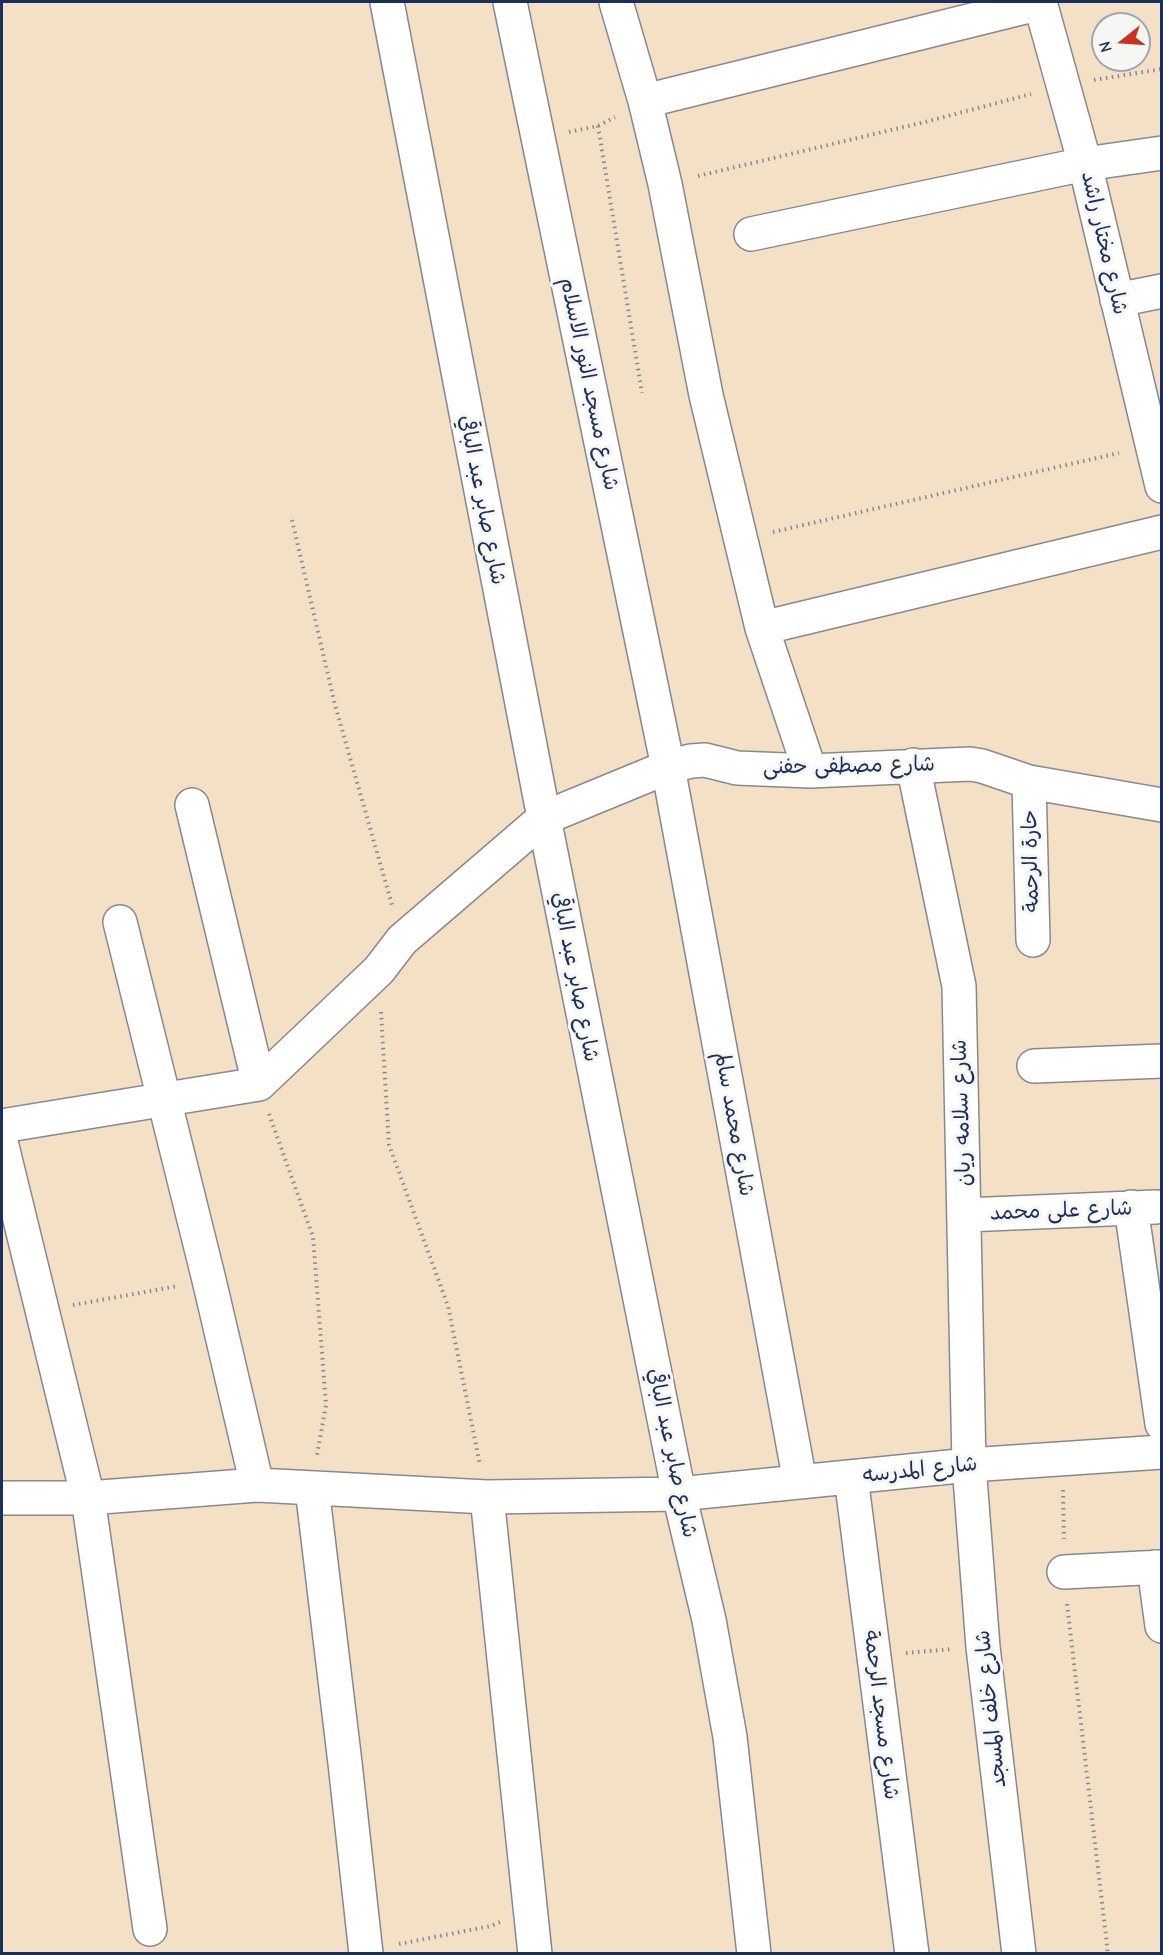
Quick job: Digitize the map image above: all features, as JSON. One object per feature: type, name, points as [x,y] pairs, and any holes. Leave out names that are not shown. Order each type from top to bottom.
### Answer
[{"type":"street","name":"شارع صابر عبد الباقي","points":[[387,2],[544,818],[679,1494],[709,1620],[730,1737],[754,1953]]},
{"type":"street","name":"شارع مسجد النور الاسلام","points":[[510,2],[668,767]]},
{"type":"street","points":[[616,2],[645,101],[665,184],[706,395],[762,628],[810,771]]},
{"type":"street","points":[[645,101],[1041,2]]},
{"type":"street","name":"شارع مختار راشد","points":[[1041,2],[1085,164],[1117,300],[1157,445],[1161,486]]},
{"type":"street","points":[[751,234],[1085,164],[1161,153]]},
{"type":"street","points":[[1117,300],[1161,291]]},
{"type":"street","points":[[762,628],[1161,532]]},
{"type":"street","name":"شارع مصطفى حفنى","points":[[259,1084],[379,970],[402,940],[544,818],[668,767],[705,760],[737,768],[810,771],[970,764],[1029,782],[1161,805]]},
{"type":"street","name":"شارع سلامه ريان","points":[[913,765],[959,986],[969,1465]]},
{"type":"street","name":"شارع محمد سالم","points":[[668,767],[800,1482]]},
{"type":"street","name":"حارة الرحمة","points":[[1029,782],[1033,940]]},
{"type":"street","points":[[2,1126],[259,1084],[192,805]]},
{"type":"street","points":[[120,922],[165,1099],[257,1485]]},
{"type":"street","points":[[1034,1066],[1161,1061]]},
{"type":"street","points":[[2,1146],[88,1498],[150,1929]]},
{"type":"street","name":"شارع على محمد","points":[[965,1215],[1144,1207],[1161,1424]]},
{"type":"street","name":"شارع المدرسه","points":[[2,1498],[88,1498],[257,1485],[487,1497],[679,1494],[969,1465],[1161,1452]]},
{"type":"street","name":"شارع خلف المسجد","points":[[969,1465],[983,1647],[1019,1953]]},
{"type":"street","name":"شارع مسجد الرحمة","points":[[851,1477],[912,1953]]},
{"type":"street","points":[[312,1488],[366,1952]]},
{"type":"street","points":[[487,1497],[535,1953]]},
{"type":"street","points":[[1064,1572],[1158,1567],[1161,1626]]},
{"type":"path","points":[[665,184],[929,121],[1062,85],[1161,69]]},
{"type":"path","points":[[598,126],[642,393]]},
{"type":"path","points":[[741,540],[1157,445]]},
{"type":"path","points":[[292,520],[335,705],[402,940]]},
{"type":"path","points":[[379,970],[389,1145],[448,1306],[487,1497]]},
{"type":"path","points":[[259,1084],[313,1237],[326,1405],[312,1488]]},
{"type":"path","points":[[43,1311],[209,1280]]},
{"type":"path","points":[[1063,1459],[1064,1572],[1108,1953]]},
{"type":"path","points":[[874,1656],[983,1647]]},
{"type":"path","points":[[366,1952],[491,1926]]}]
